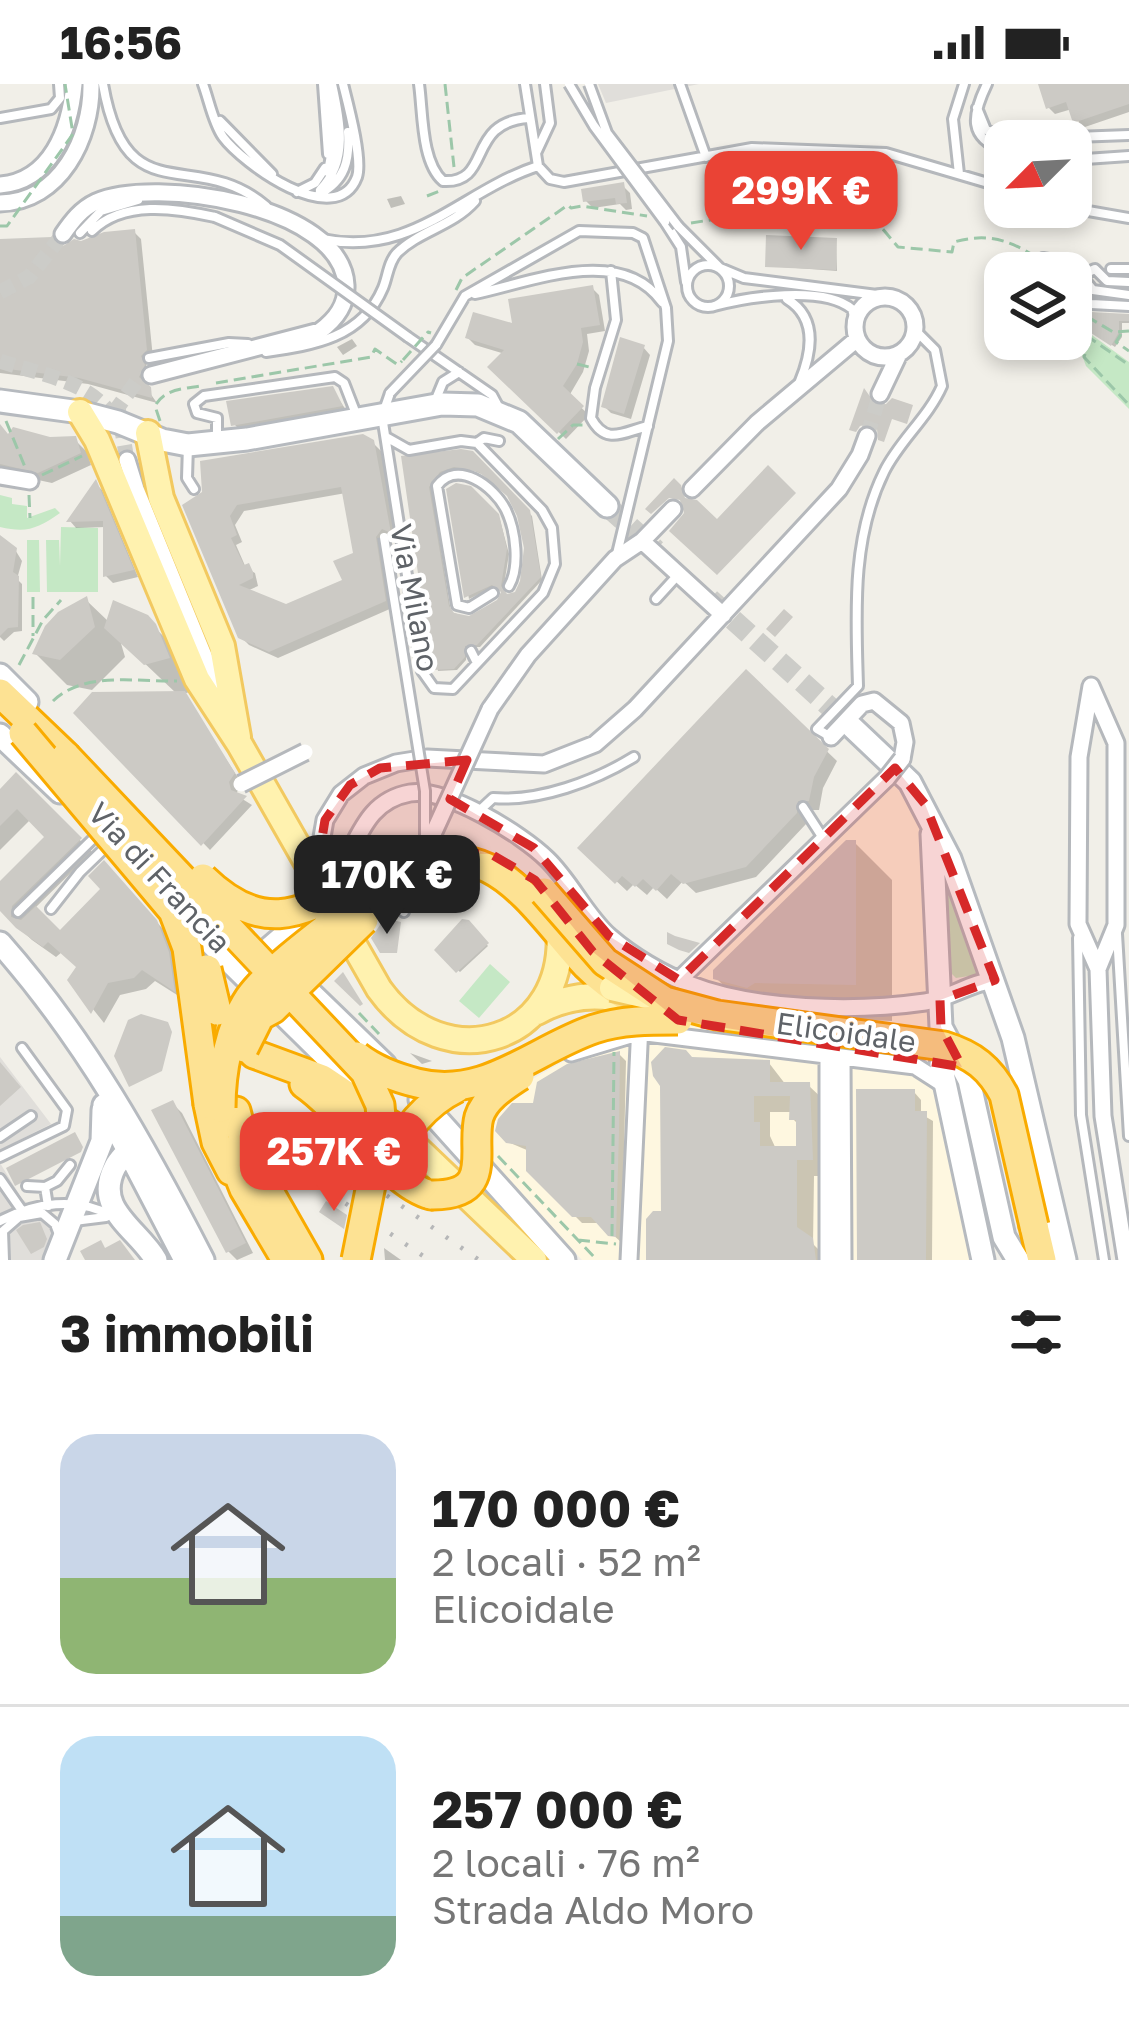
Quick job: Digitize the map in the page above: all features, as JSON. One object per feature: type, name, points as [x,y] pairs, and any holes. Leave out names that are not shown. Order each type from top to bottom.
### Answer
[{"type":"highway","points":[[0,693],[74,756],[349,1050],[372,1084],[383,1118],[360,1260]]},
{"type":"highway","points":[[7,735],[172,911],[187,948],[222,1109]]},
{"type":"highway","points":[[7,735],[73,780],[182,900],[202,946],[217,1011],[248,1049],[328,1102],[414,1190],[431,1195],[454,1192],[472,1179],[478,1167],[479,1117],[493,1096],[644,1020],[658,1001]]},
{"type":"highway","name":"Elicoidale","points":[[74,756],[216,890],[249,910],[284,915],[309,910],[388,867],[457,850],[491,854],[519,869],[604,962],[658,1001],[744,1034],[926,1056],[962,1066],[991,1098],[1042,1260]]},
{"type":"highway","points":[[308,1260],[216,1142],[225,1064],[254,992],[420,858]]},
{"type":"highway","points":[[222,1109],[260,1016],[418,872],[453,862],[494,870],[515,883],[560,934]]},
{"type":"highway","name":"Elicoidale","points":[[560,934],[612,988],[717,1015],[944,1046],[979,1061],[1004,1095],[1028,1227],[1029,1260]]},
{"type":"highway","points":[[366,1212],[397,1144],[433,1102],[610,1038]]},
{"type":"highway","points":[[349,1050],[390,1076],[430,1086],[472,1087]]},
{"type":"highway","points":[[271,1061],[322,1078],[400,1132]]},
{"type":"highway","points":[[252,1190],[286,1260]]},
{"type":"main road","points":[[2,401],[154,424],[188,445],[358,421],[384,426],[436,398],[500,411],[519,422],[615,514]]},
{"type":"main road","points":[[80,412],[97,440],[197,679],[240,745],[358,953],[399,1014],[434,1035],[462,1041],[486,1039],[553,1004],[592,995],[658,1001]]},
{"type":"main road","points":[[154,424],[161,498],[222,646],[240,745]]},
{"type":"main road","name":"Via di Francia","points":[[9,670],[74,756],[269,954],[347,1025],[564,1260]]},
{"type":"main road","points":[[852,728],[910,782],[932,821],[1013,1038],[1066,1260]]},
{"type":"main road","name":"Via di Francia","points":[[7,735],[211,946],[238,966],[400,1132],[534,1260]]},
{"type":"main road","name":"Via di Francia","points":[[7,735],[94,804],[219,938],[238,966]]},
{"type":"main road","points":[[932,821],[941,1027],[969,1080],[1004,1238],[1018,1260]]},
{"type":"main road","points":[[269,954],[314,910],[318,886]]},
{"type":"main road","name":"Elicoidale","points":[[544,892],[560,934]]},
{"type":"main road","points":[[530,1016],[547,996],[558,968],[560,934]]},
{"type":"main road","points":[[0,943],[70,1029],[132,1125],[203,1260]]},
{"type":"main road","points":[[0,965],[97,1092],[185,1260]]},
{"type":"main road","points":[[547,996],[576,988],[612,988]]},
{"type":"main road","points":[[942,1074],[983,1260]]},
{"type":"main road","points":[[57,1254],[105,1133],[97,1092]]},
{"type":"main road","points":[[132,1125],[134,1140],[111,1179],[109,1195],[117,1217],[157,1260]]},
{"type":"main road","points":[[117,1217],[123,1190],[140,1184],[150,1192]]},
{"type":"street","points":[[0,185],[23,181],[47,162],[67,122],[66,84]]},
{"type":"street","points":[[0,203],[34,196],[65,169],[87,121],[91,84]]},
{"type":"street","points":[[71,234],[86,208],[100,200],[157,194],[218,198],[276,215],[315,238],[340,262],[346,285],[339,313],[320,332],[232,355],[150,367]]},
{"type":"street","points":[[880,394],[899,354],[913,339],[914,320],[904,303],[885,296],[866,302],[855,319],[862,348],[880,357],[899,354]]},
{"type":"street","points":[[692,489],[738,440],[857,339]]},
{"type":"street","points":[[867,436],[839,489],[623,720],[575,755],[532,765],[442,758],[380,768],[350,785],[325,820],[318,886],[330,884],[367,819],[396,797],[427,791],[477,814],[547,859],[658,1001],[835,1056],[942,1074]]},
{"type":"street","points":[[128,460],[240,745]]},
{"type":"street","points":[[0,476],[29,481]]},
{"type":"street","points":[[420,858],[490,709],[528,655],[615,559],[642,541],[673,509]]},
{"type":"street","points":[[642,541],[723,615]]},
{"type":"street","points":[[1098,969],[1117,925],[1116,743],[1091,686],[1079,757],[1078,924],[1098,969],[1102,1116],[1126,1260]]},
{"type":"street","points":[[409,1089],[472,1087],[610,1038],[658,1001],[902,759],[901,723],[874,701],[862,704],[831,736]]},
{"type":"street","points":[[241,784],[305,752]]},
{"type":"street","points":[[519,1069],[583,1036],[620,1028],[658,1001],[706,990],[829,1008],[940,998],[995,980]]},
{"type":"street","points":[[629,1260],[658,1001]]},
{"type":"street","points":[[828,1260],[835,1056]]},
{"type":"street","points":[[835,1056],[843,1260]]},
{"type":"street","points":[[467,1150],[465,1122],[472,1087]]},
{"type":"lane","points":[[0,118],[51,109],[66,84]]},
{"type":"lane","points":[[104,84],[113,130],[137,161],[157,172],[236,185],[276,215]]},
{"type":"lane","points":[[202,84],[226,141],[303,195],[344,191],[356,178],[358,164],[333,84]]},
{"type":"lane","points":[[303,195],[326,184],[338,157],[341,132],[333,84]]},
{"type":"lane","points":[[419,84],[433,170],[443,182],[455,182],[470,172],[497,126],[530,118]]},
{"type":"lane","points":[[524,84],[538,166],[550,179],[564,182],[752,148],[886,153],[984,182]]},
{"type":"lane","points":[[535,154],[550,123],[544,84]]},
{"type":"lane","points":[[569,84],[681,247],[686,284],[695,302],[714,306],[780,296],[844,303],[855,319]]},
{"type":"lane","points":[[590,84],[607,133],[730,285],[725,298],[714,306]]},
{"type":"lane","points":[[680,84],[706,157]]},
{"type":"lane","points":[[959,174],[953,119],[964,84]]},
{"type":"lane","points":[[984,140],[976,125],[977,107],[987,84]]},
{"type":"lane","points":[[977,107],[986,130],[1009,139],[1129,135]]},
{"type":"lane","points":[[1092,158],[1129,156]]},
{"type":"lane","points":[[232,355],[318,343],[345,333],[376,300],[397,254],[456,219],[500,180],[538,166]]},
{"type":"lane","points":[[71,234],[101,211],[157,194]]},
{"type":"lane","points":[[315,238],[338,242],[400,237],[479,196]]},
{"type":"lane","points":[[92,230],[138,200]]},
{"type":"lane","points":[[117,213],[146,209],[215,217],[280,245],[492,395],[500,411]]},
{"type":"lane","points":[[1092,212],[1129,218]]},
{"type":"lane","points":[[499,441],[484,438],[409,451],[384,426],[390,393],[436,345],[460,294],[579,231],[633,232],[649,249],[666,308],[668,341],[648,426],[615,514],[615,559]]},
{"type":"lane","points":[[631,275],[648,266],[649,249]]},
{"type":"lane","points":[[686,284],[698,266],[744,278],[885,296]]},
{"type":"lane","points":[[460,294],[594,269],[631,275],[647,284],[666,308]]},
{"type":"lane","points":[[1129,282],[1107,281],[1091,269],[1084,279],[1093,290],[1129,295]]},
{"type":"lane","points":[[1111,269],[1129,269]]},
{"type":"lane","points":[[610,271],[616,320],[591,418],[612,437],[648,426]]},
{"type":"lane","points":[[780,296],[800,308],[810,328],[806,365],[789,396]]},
{"type":"lane","points":[[1092,304],[1129,306]]},
{"type":"lane","points":[[831,736],[817,729],[858,686],[857,566],[875,496],[893,455],[942,386],[935,350],[915,330]]},
{"type":"lane","points":[[150,367],[229,343],[266,345]]},
{"type":"lane","points":[[436,398],[459,372]]},
{"type":"lane","points":[[217,444],[217,418],[197,413],[194,404],[204,396],[335,377],[344,383],[358,421]]},
{"type":"lane","name":"Via Milano","points":[[384,426],[422,671],[434,688],[453,689],[552,579],[555,564],[552,528],[542,510],[477,442]]},
{"type":"lane","points":[[188,445],[187,478],[194,489]]},
{"type":"lane","points":[[493,592],[469,608],[457,605],[437,486],[449,475],[473,477],[505,508],[517,561],[508,586]]},
{"type":"lane","points":[[615,514],[642,541]]},
{"type":"lane","points":[[384,537],[424,791],[420,858]]},
{"type":"lane","points":[[656,598],[679,574]]},
{"type":"lane","points":[[471,651],[477,663]]},
{"type":"lane","points":[[477,814],[493,798],[578,784],[634,758]]},
{"type":"lane","points":[[803,807],[824,839]]},
{"type":"lane","points":[[51,909],[107,836]]},
{"type":"lane","points":[[18,912],[107,836]]},
{"type":"lane","points":[[341,862],[404,912]]},
{"type":"lane","points":[[1078,924],[1082,1115],[1104,1260]]},
{"type":"lane","points":[[1117,925],[1129,1136]]},
{"type":"lane","points":[[0,1157],[64,1126],[68,1118],[22,1048]]},
{"type":"lane","points":[[0,1137],[31,1116]]},
{"type":"lane","points":[[27,1186],[46,1187],[70,1165]]},
{"type":"lane","points":[[0,1179],[25,1210],[52,1220],[59,1232],[57,1254]]},
{"type":"lane","points":[[46,1187],[48,1206]]},
{"type":"lane","points":[[0,1221],[48,1206],[74,1214],[117,1217]]},
{"type":"lane","points":[[2,1257],[3,1231],[25,1210]]},
{"type":"lane","points":[[74,1214],[117,1217]]},
{"type":"path","points":[[0,226],[7,226],[73,134],[66,84]]},
{"type":"path","points":[[428,196],[456,187],[445,84]]},
{"type":"path","points":[[681,224],[742,215],[755,220],[856,198],[880,217],[876,221],[898,248],[952,252],[953,242],[990,237],[1028,252]]},
{"type":"path","points":[[460,294],[462,278],[568,205],[654,218]]},
{"type":"path","points":[[1092,320],[1113,332],[1126,332]]},
{"type":"path","points":[[1126,332],[1116,342],[1129,351]]},
{"type":"path","points":[[154,424],[159,398],[174,391],[370,357],[375,350],[398,365],[432,333]]},
{"type":"path","points":[[1092,338],[1129,365]]},
{"type":"path","points":[[1086,360],[1129,405]]},
{"type":"path","points":[[2,401],[29,481],[30,518]]},
{"type":"path","points":[[558,439],[573,425],[582,428],[585,424]]},
{"type":"path","points":[[29,481],[86,452]]},
{"type":"path","points":[[33,598],[33,638]]},
{"type":"path","points":[[9,670],[61,600]]},
{"type":"path","points":[[52,701],[85,682],[190,681]]},
{"type":"path","points":[[610,1038],[612,1237]]},
{"type":"path","points":[[597,1260],[577,1240],[617,1244]]},
{"type":"highlighted area","points":[[467,760],[450,799],[534,848],[609,936],[679,980],[895,768],[925,804],[995,980],[940,1000],[941,1027],[962,1067],[678,1020],[593,952],[535,880],[491,854],[433,853],[327,901],[315,880],[325,820],[350,785],[380,768]]},
{"type":"shaded area","points":[[598,84],[699,84],[606,103]]},
{"type":"shaded area","points":[[891,779],[916,815],[922,837],[976,1260],[582,1260],[460,1130],[464,1118],[587,1048],[625,1045]]},
{"type":"shaded area","points":[[0,1057],[51,1124],[0,1150]]},
{"type":"shaded area","points":[[0,1163],[22,1199],[46,1218],[57,1235],[49,1260],[0,1260]]},
{"type":"green space","points":[[1092,335],[1129,362],[1129,409],[1084,360],[1092,360]]},
{"type":"green space","points":[[0,495],[12,498],[12,504],[27,506],[27,518],[55,508],[60,513],[32,528],[0,527]]},
{"type":"green space","points":[[61,527],[98,528],[98,592],[47,592],[46,540],[59,540],[60,566]]},
{"type":"green space","points":[[27,540],[39,540],[40,592],[27,592]]},
{"type":"green space","points":[[944,863],[982,974],[956,978],[947,969],[940,864]]},
{"type":"green space","points":[[490,964],[510,982],[479,1018],[459,1001]]},
{"type":"building","points":[[1038,84],[1129,84],[1129,104],[1082,120],[1072,120],[1066,102],[1046,109]]},
{"type":"building","points":[[779,165],[848,166],[848,189],[778,188]]},
{"type":"building","points":[[761,170],[768,200],[739,207],[731,178]]},
{"type":"building","points":[[624,182],[627,203],[616,204],[615,198],[583,202],[581,189]]},
{"type":"building","points":[[135,229],[147,350],[141,356],[145,365],[139,377],[151,387],[152,398],[79,378],[0,368],[0,239],[52,237],[63,246],[74,239]]},
{"type":"building","points":[[766,235],[837,238],[836,270],[765,267]]},
{"type":"building","points":[[593,285],[600,325],[581,328],[577,364],[563,386],[584,406],[557,434],[487,367],[504,350],[465,338],[473,312],[512,323],[508,299]]},
{"type":"building","points":[[1092,312],[1129,314],[1129,321],[1119,321],[1111,346],[1092,334]]},
{"type":"building","points":[[620,337],[645,345],[624,414],[601,407]]},
{"type":"building","points":[[333,386],[343,406],[231,426],[226,401]]},
{"type":"building","points":[[864,388],[876,405],[892,398],[913,405],[907,424],[892,419],[884,442],[870,424],[856,432],[849,430]]},
{"type":"building","points":[[0,424],[8,434],[13,427],[50,437],[76,436],[81,453],[38,473],[0,464]]},
{"type":"building","points":[[363,434],[374,440],[391,533],[382,529],[376,537],[386,601],[269,652],[238,638],[182,505],[202,492],[200,461]],"holes":[[[341,487],[353,553],[333,561],[342,580],[286,604],[239,585],[253,578],[253,572],[249,563],[244,565],[231,538],[237,535],[230,516],[237,505]]]},
{"type":"building","points":[[473,451],[530,510],[541,577],[477,645],[465,646],[465,657],[454,669],[432,670],[401,456]],"holes":[[[454,467],[479,472],[507,496],[524,548],[520,581],[515,592],[507,594],[501,586],[507,549],[499,514],[471,486],[456,483],[446,489],[464,598],[492,585],[501,592],[497,600],[469,616],[454,613],[449,606],[429,487],[440,472]]]},
{"type":"building","points":[[768,465],[796,493],[717,575],[669,531],[684,513],[680,500],[669,498],[651,514],[645,509],[674,478],[685,498],[697,500],[717,519]]},
{"type":"building","points":[[96,479],[134,570],[103,577],[103,521],[66,522]]},
{"type":"building","points":[[0,535],[17,548],[13,572],[19,576],[18,627],[0,636]]},
{"type":"building","points":[[87,596],[95,627],[60,660],[32,654],[45,626],[58,612]]},
{"type":"building","points":[[113,600],[148,615],[170,658],[144,665],[104,628]]},
{"type":"building","points":[[784,609],[793,617],[775,637],[766,629]]},
{"type":"building","points":[[746,669],[829,749],[814,777],[809,801],[798,801],[797,813],[746,867],[683,884],[671,874],[656,891],[643,879],[635,887],[622,876],[615,884],[577,848]]},
{"type":"building","points":[[185,691],[235,773],[229,782],[231,790],[247,796],[201,846],[73,713],[92,692]]},
{"type":"building","points":[[16,772],[82,838],[12,906],[11,917],[21,920],[36,906],[60,930],[100,889],[88,876],[104,860],[157,920],[169,952],[175,992],[142,970],[134,978],[108,983],[91,1014],[67,980],[76,967],[48,942],[43,947],[16,928],[0,911],[0,881],[44,837],[17,809],[0,826],[0,789]]},
{"type":"building","points":[[846,840],[856,840],[856,985],[755,983],[747,988],[713,979],[713,970]]},
{"type":"building","points":[[462,919],[469,920],[489,943],[456,973],[434,950]]},
{"type":"building","points":[[382,922],[401,922],[397,953],[380,953],[371,938]]},
{"type":"building","points":[[667,932],[700,943],[689,953],[679,950],[667,944]]},
{"type":"building","points":[[343,972],[363,1004],[360,1006],[334,981]]},
{"type":"building","points":[[141,1014],[168,1022],[172,1032],[162,1071],[129,1087],[114,1056],[128,1020]]},
{"type":"building","points":[[665,1047],[686,1050],[692,1057],[770,1060],[770,1082],[810,1082],[813,1160],[797,1160],[797,1227],[813,1238],[816,1260],[646,1260],[646,1219],[653,1211],[661,1211],[660,1086],[651,1062]],"holes":[[[754,1096],[790,1096],[789,1120],[796,1120],[796,1146],[760,1146]]]},
{"type":"building","points":[[620,1051],[616,1237],[608,1236],[591,1217],[572,1217],[526,1171],[526,1146],[506,1143],[495,1131],[498,1119],[512,1103],[533,1103],[537,1082],[567,1064]]},
{"type":"building","points":[[0,1062],[21,1087],[0,1106]]},
{"type":"building","points":[[856,1089],[915,1089],[915,1111],[927,1111],[926,1260],[857,1260]]},
{"type":"building","points":[[173,1100],[246,1243],[226,1253],[151,1110]]},
{"type":"building","points":[[75,1132],[81,1152],[15,1186],[6,1168]]},
{"type":"building","points":[[326,1201],[347,1215],[344,1229],[319,1212]]},
{"type":"building","points":[[40,1222],[47,1239],[44,1247],[31,1254],[16,1230]]},
{"type":"building","points":[[101,1240],[105,1248],[120,1240],[135,1260],[85,1260],[80,1251]]},
{"type":"tunnel","points":[[0,292],[29,277],[63,234]]},
{"type":"tunnel","points":[[0,361],[82,389],[118,425]]},
{"type":"tunnel","points":[[127,460],[118,407],[136,382],[151,375]]},
{"type":"tunnel","points":[[867,436],[880,394]]},
{"type":"tunnel","points":[[607,506],[656,550]]},
{"type":"tunnel","points":[[710,599],[852,727]]},
{"type":"railway","points":[[313,1144],[479,1260]]},
{"type":"railway","points":[[286,1163],[429,1260]]}]
